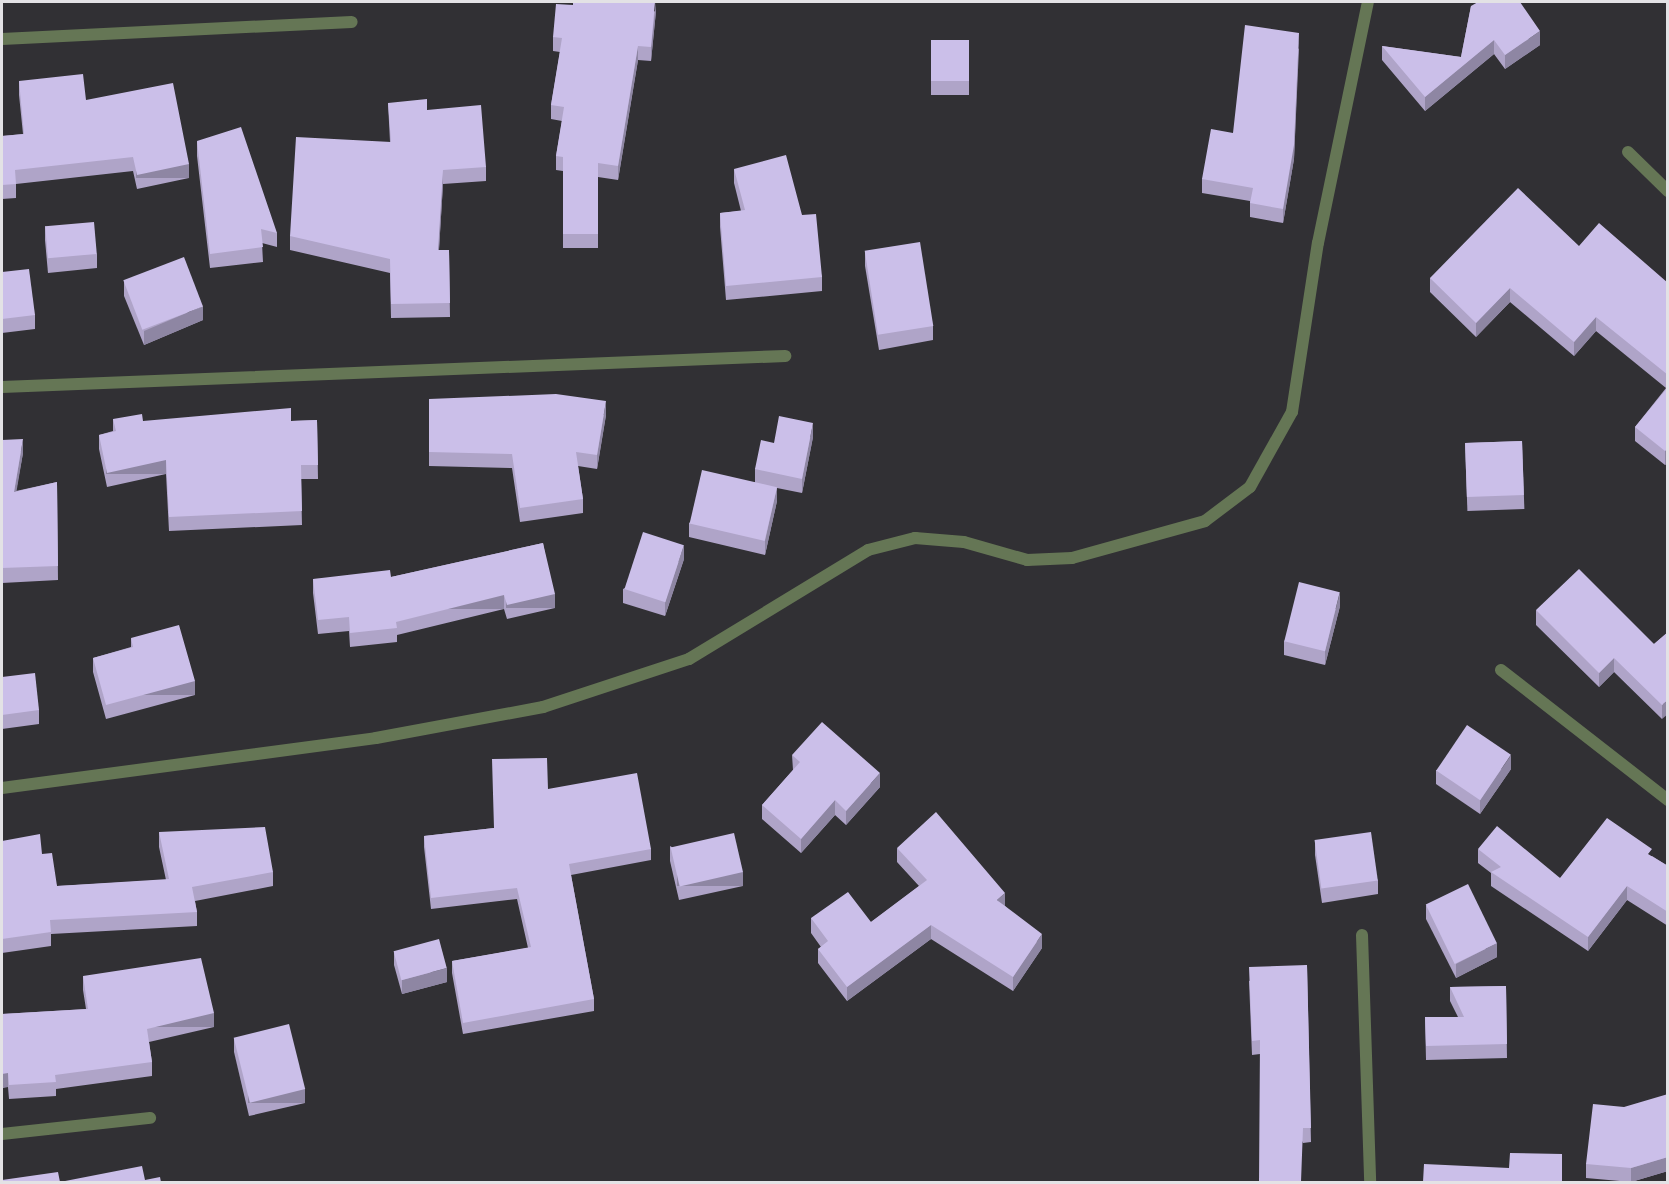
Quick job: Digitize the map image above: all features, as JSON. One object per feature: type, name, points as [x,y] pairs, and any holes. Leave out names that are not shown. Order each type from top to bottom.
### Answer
[{"type":"street","points":[[2,788],[376,738],[543,707],[689,659],[868,550],[915,538],[964,542],[1027,560],[1072,558],[1205,521],[1250,487],[1292,412],[1318,243],[1368,2]]},
{"type":"street","points":[[2,39],[352,22]]},
{"type":"street","points":[[1628,152],[1668,191]]},
{"type":"street","points":[[2,387],[785,356]]},
{"type":"street","points":[[1501,670],[1668,801]]},
{"type":"street","points":[[1362,934],[1371,1182]]},
{"type":"street","points":[[2,1134],[150,1118]]},
{"type":"building","points":[[573,2],[655,2],[651,47],[638,46],[618,166],[598,163],[598,234],[563,234],[563,157],[556,156],[564,107],[551,105],[562,38],[553,37],[556,4],[573,5]]},
{"type":"building","points":[[1478,2],[1520,2],[1540,31],[1505,55],[1494,40],[1425,97],[1382,46],[1461,57],[1471,6]]},
{"type":"building","points":[[1245,25],[1299,33],[1294,145],[1283,209],[1250,203],[1253,188],[1202,179],[1211,129],[1233,133]]},
{"type":"building","points":[[931,40],[969,40],[969,81],[931,81]]},
{"type":"building","points":[[83,74],[86,100],[173,83],[189,164],[137,175],[133,157],[15,170],[16,184],[2,185],[2,136],[24,134],[19,81]]},
{"type":"building","points":[[427,99],[427,110],[481,105],[486,167],[443,170],[438,250],[449,250],[450,303],[391,304],[390,259],[290,236],[296,137],[391,142],[388,103]]},
{"type":"building","points":[[241,127],[277,233],[261,229],[263,247],[210,254],[197,141]]},
{"type":"building","points":[[786,155],[802,215],[816,214],[822,277],[726,286],[720,213],[745,210],[734,169]]},
{"type":"building","points":[[1518,188],[1579,246],[1599,223],[1668,283],[1668,375],[1596,317],[1574,342],[1510,288],[1476,323],[1430,278]]},
{"type":"building","points":[[94,222],[97,254],[48,258],[45,226]]},
{"type":"building","points":[[920,242],[933,326],[878,335],[865,251]]},
{"type":"building","points":[[184,257],[203,306],[142,330],[123,280]]},
{"type":"building","points":[[29,269],[35,315],[2,319],[2,272]]},
{"type":"building","points":[[1668,387],[1668,448],[1665,451],[1635,427]]},
{"type":"building","points":[[556,394],[606,401],[597,455],[576,452],[583,499],[520,508],[512,454],[429,452],[429,399]]},
{"type":"building","points":[[291,408],[291,421],[317,420],[318,465],[301,465],[302,511],[169,517],[166,460],[107,473],[99,435],[116,431],[113,419],[142,414],[143,421]]},
{"type":"building","points":[[779,416],[813,423],[802,479],[755,469],[761,440],[774,443]]},
{"type":"building","points":[[23,439],[14,492],[57,482],[58,566],[2,568],[2,440]]},
{"type":"building","points":[[1522,441],[1524,495],[1467,497],[1465,443]]},
{"type":"building","points":[[702,470],[777,487],[765,541],[690,524]]},
{"type":"building","points":[[643,532],[684,545],[665,602],[624,589]]},
{"type":"building","points":[[543,543],[555,594],[507,605],[504,595],[396,622],[397,628],[350,633],[349,617],[318,620],[313,579],[390,570],[391,577]]},
{"type":"building","points":[[1579,569],[1654,644],[1668,632],[1668,700],[1662,705],[1614,658],[1599,673],[1536,610]]},
{"type":"building","points":[[1299,582],[1340,592],[1325,651],[1284,641]]},
{"type":"building","points":[[179,625],[195,681],[106,705],[93,658],[133,647],[131,638]]},
{"type":"building","points":[[35,673],[39,710],[2,715],[2,677]]},
{"type":"building","points":[[822,722],[880,773],[846,811],[835,800],[801,839],[762,805],[800,762],[792,755]]},
{"type":"building","points":[[1467,725],[1511,755],[1480,800],[1436,771]]},
{"type":"building","points":[[547,758],[548,789],[637,773],[651,849],[569,864],[594,999],[463,1023],[452,961],[531,947],[517,888],[431,898],[424,836],[494,828],[492,759]]},
{"type":"building","points":[[936,812],[1005,893],[997,900],[1042,934],[1013,977],[931,925],[847,987],[818,949],[828,941],[811,918],[848,892],[871,922],[927,880],[897,848]]},
{"type":"building","points":[[1607,818],[1652,849],[1648,854],[1668,866],[1668,912],[1627,886],[1588,937],[1491,872],[1501,867],[1478,849],[1497,826],[1560,878]]},
{"type":"building","points":[[265,827],[273,872],[192,887],[197,912],[50,920],[51,932],[2,939],[2,841],[40,834],[42,854],[52,853],[57,886],[169,879],[159,832]]},
{"type":"building","points":[[1371,832],[1378,881],[1321,888],[1315,840]]},
{"type":"building","points":[[734,833],[743,872],[680,887],[671,848]]},
{"type":"building","points":[[1468,884],[1497,943],[1455,964],[1426,905]]},
{"type":"building","points":[[439,939],[447,968],[401,980],[394,951]]},
{"type":"building","points":[[201,958],[214,1013],[147,1029],[152,1062],[55,1075],[56,1082],[9,1085],[8,1073],[2,1074],[2,1014],[88,1009],[83,976]]},
{"type":"building","points":[[1307,965],[1311,1128],[1303,1128],[1301,1182],[1259,1182],[1260,1040],[1252,1041],[1249,967]]},
{"type":"building","points":[[1506,986],[1507,1044],[1426,1046],[1425,1017],[1464,1017],[1450,987]]},
{"type":"building","points":[[289,1024],[305,1089],[250,1103],[234,1038]]},
{"type":"building","points":[[1668,1094],[1668,1157],[1631,1168],[1586,1164],[1593,1104],[1624,1107]]},
{"type":"building","points":[[1510,1153],[1562,1154],[1562,1182],[1423,1182],[1424,1164],[1509,1168]]},
{"type":"building","points":[[142,1166],[145,1180],[160,1177],[161,1182],[60,1182]]},
{"type":"building","points":[[58,1172],[60,1182],[2,1182],[2,1180]]}]
